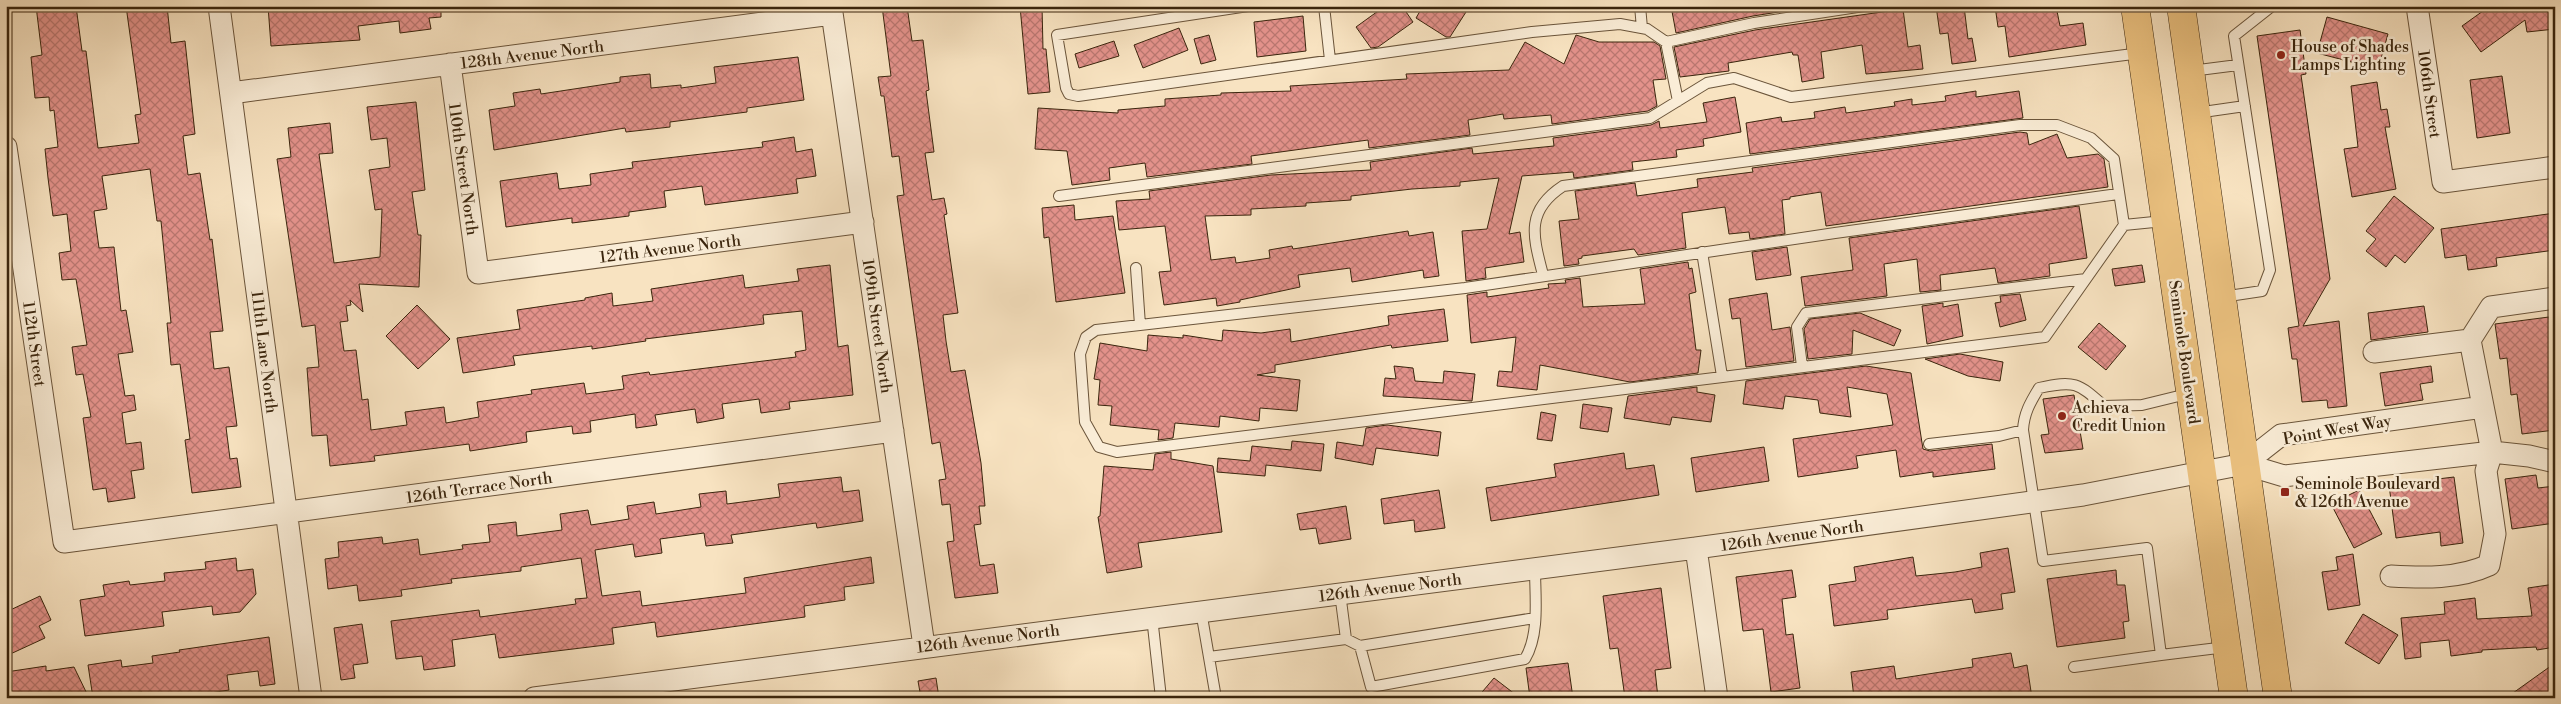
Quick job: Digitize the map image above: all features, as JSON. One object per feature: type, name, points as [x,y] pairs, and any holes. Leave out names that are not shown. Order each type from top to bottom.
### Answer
[{"type":"main road","name":"Seminole Boulevard","points":[[2135,6],[2234,698]]},
{"type":"main road","points":[[2181,6],[2278,698]]},
{"type":"street","name":"111th Lane North","points":[[219,6],[311,698]]},
{"type":"street","name":"106th Street","points":[[2417,6],[2443,182],[2555,167]]},
{"type":"street","name":"128th Avenue North","points":[[231,93],[832,10]]},
{"type":"street","name":"109th Street North","points":[[832,10],[924,646]]},
{"type":"street","name":"110th Street North","points":[[450,64],[478,273]]},
{"type":"street","name":"112th Street","points":[[6,147],[64,542]]},
{"type":"street","name":"127th Avenue North","points":[[478,273],[863,222]]},
{"type":"street","points":[[2391,576],[2427,578],[2476,570],[2489,565],[2495,534],[2486,471],[2492,452],[2470,340],[2491,307],[2555,298]]},
{"type":"street","points":[[2374,352],[2470,340]]},
{"type":"street","name":"Point West Way","points":[[2244,464],[2281,435],[2483,407]]},
{"type":"street","name":"126th Terrace North","points":[[64,542],[893,431]]},
{"type":"street","points":[[2244,464],[2284,476],[2492,452],[2529,456],[2555,462]]},
{"type":"street","name":"126th Avenue North","points":[[534,698],[924,646],[1696,548],[2034,502],[2083,495],[2244,464]]},
{"type":"street","points":[[1696,548],[1717,698]]},
{"type":"lane","points":[[1248,6],[1057,35],[1066,88],[1070,94],[1078,96],[1532,32],[1620,24],[1642,28],[1657,35],[1666,42],[1678,102]]},
{"type":"lane","points":[[1324,6],[1330,60]]},
{"type":"lane","points":[[1640,6],[1642,28]]},
{"type":"lane","points":[[1666,42],[1754,23],[1864,6]]},
{"type":"lane","points":[[2221,297],[2262,291],[2270,270],[2234,36],[2272,6]]},
{"type":"lane","points":[[1059,196],[1650,118],[1707,84],[1734,78],[1792,97],[2142,53]]},
{"type":"lane","points":[[2190,71],[2238,65]]},
{"type":"lane","points":[[2195,113],[2245,106]]},
{"type":"lane","points":[[1542,275],[1533,234],[1538,210],[1548,196],[1563,186],[2020,125],[2057,125],[2091,138],[2114,159],[2124,225],[2044,337],[1116,452],[1099,446],[1085,422],[1080,354],[1086,337],[1096,330],[1466,288],[1542,275],[2118,194]]},
{"type":"lane","points":[[2124,225],[2166,221]]},
{"type":"lane","points":[[1702,252],[1722,376]]},
{"type":"lane","points":[[1136,268],[1140,325]]},
{"type":"lane","points":[[1802,366],[1797,327],[1806,313],[2086,279]]},
{"type":"lane","points":[[2160,655],[2147,548],[2043,561],[2023,430],[2023,418],[2027,407],[2039,388],[2053,385],[2074,383],[2083,388],[2104,406],[2142,406],[2191,393]]},
{"type":"lane","points":[[1929,444],[1999,436],[2023,430]]},
{"type":"lane","points":[[1360,646],[1371,687],[1524,659],[1529,651],[1535,618],[1535,568]]},
{"type":"lane","points":[[1340,593],[1346,639]]},
{"type":"lane","points":[[1201,611],[1216,698]]},
{"type":"lane","points":[[1152,617],[1161,698]]},
{"type":"lane","points":[[1209,657],[1346,639],[1360,646],[1535,618]]},
{"type":"lane","points":[[2074,667],[2227,647]]},
{"type":"building","points":[[36,6],[76,6],[82,51],[86,51],[98,148],[139,143],[135,115],[141,114],[126,6],[167,6],[171,43],[185,41],[195,134],[183,136],[188,175],[200,173],[210,240],[212,239],[223,331],[210,332],[214,369],[229,367],[237,426],[226,427],[230,459],[237,458],[241,487],[192,493],[185,440],[190,439],[180,364],[171,365],[167,323],[171,323],[161,221],[157,221],[150,169],[102,176],[107,209],[94,211],[99,248],[114,247],[121,311],[126,310],[133,352],[118,354],[125,396],[134,395],[136,410],[122,413],[126,444],[141,442],[144,469],[131,471],[135,498],[108,502],[106,488],[93,490],[83,418],[91,417],[83,374],[76,375],[72,347],[87,345],[76,279],[62,280],[59,253],[71,251],[67,214],[53,216],[45,149],[58,147],[54,110],[50,111],[49,97],[35,98],[31,57],[42,55]]},
{"type":"building","points":[[268,6],[441,6],[441,17],[429,18],[431,29],[400,33],[399,21],[358,26],[360,40],[271,46]]},
{"type":"building","points":[[882,6],[907,6],[912,41],[923,40],[929,90],[926,91],[934,152],[925,153],[932,200],[944,198],[947,214],[944,215],[958,313],[943,315],[946,341],[951,372],[965,370],[981,463],[985,506],[979,506],[981,524],[974,525],[980,566],[994,564],[998,593],[955,598],[947,542],[954,541],[950,504],[942,505],[939,480],[946,479],[940,442],[932,444],[897,196],[904,195],[899,156],[892,157],[884,96],[881,96],[878,77],[891,76]]},
{"type":"building","points":[[1020,6],[1042,6],[1043,49],[1046,49],[1050,92],[1028,94]]},
{"type":"building","points":[[1385,6],[1402,6],[1413,22],[1378,47],[1371,48],[1356,27]]},
{"type":"building","points":[[1423,6],[1457,6],[1466,12],[1450,37],[1446,37],[1416,18]]},
{"type":"building","points":[[1671,6],[1817,6],[1753,16],[1676,33]]},
{"type":"building","points":[[1936,6],[1964,6],[1968,39],[1972,38],[1976,61],[1952,64],[1948,33],[1940,34]]},
{"type":"building","points":[[1995,6],[2056,6],[2060,26],[2083,23],[2086,45],[2009,57],[2005,26],[1998,27]]},
{"type":"building","points":[[2490,6],[2555,6],[2555,29],[2527,32],[2525,20],[2481,52],[2462,26]]},
{"type":"building","points":[[1903,9],[1908,47],[1920,45],[1923,69],[1866,74],[1862,45],[1821,52],[1824,78],[1802,82],[1798,55],[1793,55],[1792,52],[1728,63],[1729,71],[1680,77],[1674,47],[1755,30]]},
{"type":"building","points":[[1303,16],[1306,51],[1257,57],[1254,22]]},
{"type":"building","points":[[2327,17],[2388,34],[2378,69],[2317,53]]},
{"type":"building","points":[[1179,28],[1188,50],[1143,68],[1134,45]]},
{"type":"building","points":[[2300,30],[2306,74],[2301,75],[2330,279],[2303,326],[2339,321],[2347,406],[2328,408],[2327,400],[2302,402],[2297,359],[2292,359],[2288,328],[2299,326],[2257,36]]},
{"type":"building","points":[[1209,35],[1216,60],[1201,64],[1194,39]]},
{"type":"building","points":[[1576,35],[1599,42],[1654,42],[1660,46],[1666,79],[1653,80],[1657,106],[1648,111],[1552,124],[1551,115],[1504,119],[1503,114],[1468,120],[1470,135],[1369,148],[1368,140],[1251,156],[1252,164],[1147,177],[1145,163],[1109,168],[1110,180],[1072,185],[1067,151],[1035,149],[1038,108],[1118,113],[1118,110],[1165,106],[1165,99],[1221,95],[1221,93],[1291,91],[1290,86],[1407,79],[1406,74],[1509,70],[1525,42],[1564,64]]},
{"type":"building","points":[[1114,41],[1119,56],[1079,68],[1075,54]]},
{"type":"building","points":[[798,57],[804,100],[747,108],[747,112],[670,122],[670,127],[626,132],[625,128],[494,150],[489,110],[515,106],[513,93],[540,89],[541,94],[620,82],[620,77],[650,74],[651,88],[681,85],[681,88],[716,83],[714,67]]},
{"type":"building","points":[[2502,76],[2510,133],[2477,138],[2470,80]]},
{"type":"building","points":[[2377,82],[2381,110],[2387,109],[2390,127],[2385,127],[2396,189],[2352,197],[2344,149],[2358,147],[2351,86]]},
{"type":"building","points":[[1976,91],[1976,97],[2019,91],[2023,118],[1750,154],[1746,123],[1781,117],[1782,122],[1815,118],[1814,112],[1845,107],[1846,113],[1895,106],[1894,102],[1912,99],[1912,105],[1946,101],[1945,96]]},
{"type":"building","points":[[1735,97],[1741,132],[1703,139],[1704,146],[1676,150],[1677,157],[1632,162],[1633,170],[1574,178],[1573,172],[1522,176],[1509,234],[1520,232],[1524,262],[1485,268],[1486,278],[1466,281],[1462,231],[1487,229],[1499,178],[1460,182],[1460,186],[1351,196],[1351,200],[1306,203],[1306,206],[1251,209],[1251,215],[1205,216],[1211,260],[1235,257],[1236,263],[1270,258],[1269,250],[1292,246],[1293,249],[1408,231],[1409,236],[1433,232],[1439,276],[1424,278],[1423,270],[1352,282],[1350,268],[1298,275],[1300,287],[1240,300],[1240,302],[1217,306],[1216,298],[1164,305],[1159,272],[1171,271],[1165,226],[1119,230],[1116,201],[1150,199],[1149,191],[1271,175],[1371,170],[1370,162],[1472,148],[1473,154],[1554,146],[1553,138],[1651,125],[1659,121],[1660,128],[1707,122],[1703,103]]},
{"type":"building","points":[[416,102],[425,190],[412,192],[418,235],[421,235],[419,287],[359,284],[363,312],[350,300],[351,305],[346,306],[348,321],[340,322],[344,351],[356,350],[362,400],[368,399],[371,430],[407,425],[405,412],[444,407],[446,423],[479,417],[477,402],[532,394],[531,390],[584,383],[586,394],[624,389],[622,376],[649,372],[650,375],[796,357],[795,352],[806,350],[802,311],[763,315],[764,324],[645,339],[646,341],[592,349],[592,346],[513,356],[515,365],[463,373],[457,338],[520,329],[517,310],[585,300],[585,298],[612,293],[613,306],[653,301],[651,289],[743,275],[745,288],[799,281],[797,269],[830,265],[838,347],[848,345],[853,395],[789,402],[790,409],[761,413],[759,399],[722,404],[724,418],[697,423],[695,409],[655,415],[657,425],[636,428],[635,414],[590,421],[591,432],[573,434],[572,426],[526,432],[527,442],[470,451],[469,444],[374,456],[375,461],[330,466],[327,435],[312,436],[307,368],[319,367],[315,325],[302,327],[277,159],[291,157],[288,128],[330,123],[333,153],[319,154],[334,263],[380,257],[382,209],[375,210],[369,170],[390,167],[387,138],[371,140],[367,107]]},
{"type":"building","points":[[2020,132],[2027,133],[2029,145],[2057,134],[2067,158],[2098,154],[2104,159],[2108,187],[1826,226],[1821,192],[1782,200],[1785,234],[1750,239],[1749,232],[1729,234],[1725,207],[1682,213],[1686,248],[1638,255],[1634,249],[1582,256],[1582,258],[1578,259],[1579,264],[1564,266],[1559,221],[1579,219],[1575,191],[1635,183],[1637,196],[1698,187],[1697,179],[1753,172],[1752,168]]},
{"type":"building","points":[[794,137],[796,152],[812,149],[816,176],[796,179],[798,193],[705,205],[702,186],[664,191],[666,207],[629,212],[629,216],[572,223],[572,218],[506,227],[500,181],[557,173],[559,189],[591,185],[590,174],[633,168],[632,162],[763,147],[762,142]]},
{"type":"building","points":[[2394,196],[2434,228],[2405,263],[2395,255],[2386,267],[2366,251],[2376,239],[2366,231]]},
{"type":"building","points":[[1074,205],[1075,220],[1113,216],[1125,293],[1056,302],[1049,237],[1044,238],[1042,208]]},
{"type":"building","points":[[2079,206],[2087,258],[2049,264],[2050,276],[1998,283],[1995,268],[1940,275],[1941,290],[1920,292],[1917,259],[1884,264],[1887,296],[1805,306],[1801,277],[1853,270],[1849,238]]},
{"type":"building","points":[[2555,213],[2555,250],[2496,258],[2497,266],[2468,270],[2466,255],[2445,258],[2441,229]]},
{"type":"building","points":[[1787,247],[1791,275],[1756,280],[1752,252]]},
{"type":"building","points":[[1688,262],[1689,269],[1692,268],[1696,292],[1689,294],[1696,350],[1701,350],[1698,373],[1630,382],[1540,365],[1537,390],[1497,386],[1499,371],[1512,372],[1516,337],[1471,343],[1467,295],[1487,292],[1487,297],[1549,288],[1548,284],[1566,283],[1565,280],[1580,278],[1583,307],[1645,304],[1640,269]]},
{"type":"building","points":[[2142,265],[2145,282],[2115,286],[2112,269]]},
{"type":"building","points":[[1767,293],[1772,330],[1790,327],[1794,361],[1746,367],[1740,318],[1732,319],[1729,299]]},
{"type":"building","points":[[2020,294],[2026,320],[2000,327],[1995,303],[2001,302],[2000,296]]},
{"type":"building","points":[[1943,303],[1943,307],[1958,304],[1963,336],[1927,344],[1922,306]]},
{"type":"building","points":[[417,305],[450,339],[418,369],[386,336]]},
{"type":"building","points":[[2424,306],[2428,332],[2371,340],[2368,313]]},
{"type":"building","points":[[1444,309],[1448,341],[1392,348],[1391,345],[1275,365],[1275,372],[1257,375],[1300,380],[1297,411],[1260,408],[1259,421],[1220,416],[1219,427],[1175,423],[1173,438],[1158,440],[1159,430],[1110,425],[1112,406],[1098,405],[1100,380],[1094,379],[1100,343],[1147,351],[1148,335],[1183,338],[1183,335],[1222,341],[1223,330],[1261,333],[1290,329],[1291,342],[1389,325],[1388,316]]},
{"type":"building","points":[[1860,313],[1901,330],[1894,346],[1853,330],[1852,354],[1808,359],[1804,329],[1810,319]]},
{"type":"building","points":[[2549,317],[2555,358],[2555,430],[2522,434],[2517,394],[2511,395],[2507,358],[2500,359],[2495,324]]},
{"type":"building","points":[[2099,323],[2126,346],[2106,370],[2078,347]]},
{"type":"building","points":[[1960,354],[2003,362],[2000,381],[1968,376],[1925,359]]},
{"type":"building","points":[[1394,366],[1413,368],[1415,381],[1443,383],[1444,371],[1475,374],[1472,401],[1383,396],[1385,378],[1396,379]]},
{"type":"building","points":[[1866,366],[1911,373],[1923,449],[1930,451],[1992,444],[1995,469],[1933,477],[1933,472],[1900,477],[1896,450],[1856,456],[1858,468],[1798,477],[1793,439],[1893,425],[1887,394],[1847,387],[1851,417],[1820,413],[1818,400],[1785,396],[1783,409],[1743,404],[1746,381]]},
{"type":"building","points":[[2431,366],[2433,382],[2420,384],[2423,400],[2385,406],[2380,373]]},
{"type":"building","points":[[1697,387],[1697,392],[1715,395],[1711,422],[1672,417],[1670,425],[1624,418],[1628,396]]},
{"type":"building","name":"Achieva Credit Union","points":[[2074,395],[2083,449],[2045,453],[2041,435],[2049,434],[2043,399]]},
{"type":"building","points":[[1583,404],[1612,408],[1608,432],[1580,428]]},
{"type":"building","points":[[1541,412],[1556,415],[1552,441],[1537,439]]},
{"type":"building","points":[[1387,425],[1441,432],[1438,456],[1376,448],[1373,465],[1335,458],[1337,442],[1363,446],[1366,428]]},
{"type":"building","points":[[1292,441],[1324,444],[1321,471],[1266,465],[1265,476],[1217,472],[1218,458],[1250,461],[1252,446],[1291,450]]},
{"type":"building","points":[[1764,447],[1769,481],[1696,492],[1691,458]]},
{"type":"building","points":[[1171,452],[1171,459],[1213,466],[1222,532],[1138,543],[1142,567],[1107,573],[1098,517],[1100,516],[1104,466],[1153,470],[1155,454]]},
{"type":"building","points":[[1624,453],[1626,469],[1654,465],[1659,495],[1491,521],[1486,488],[1556,477],[1554,464]]},
{"type":"building","points":[[2536,475],[2538,488],[2555,486],[2555,523],[2512,529],[2505,479]]},
{"type":"building","points":[[841,477],[843,492],[859,490],[863,521],[817,528],[816,523],[731,535],[733,543],[706,546],[704,533],[660,539],[662,553],[635,557],[633,544],[595,550],[602,596],[640,591],[642,606],[746,593],[744,578],[871,557],[874,583],[844,587],[845,600],[804,606],[805,617],[657,637],[655,622],[612,628],[614,644],[499,658],[495,634],[452,640],[455,666],[424,670],[422,656],[396,659],[391,621],[479,610],[480,617],[576,604],[575,599],[587,598],[581,558],[521,567],[521,571],[451,579],[452,583],[401,590],[402,596],[359,601],[357,585],[328,589],[325,559],[339,557],[338,542],[382,537],[383,544],[418,539],[420,555],[463,549],[462,545],[490,542],[488,525],[516,522],[517,536],[562,530],[560,514],[588,510],[591,525],[629,519],[627,506],[654,502],[656,514],[701,507],[699,494],[726,491],[727,504],[780,497],[778,484]]},
{"type":"building","points":[[2454,477],[2463,543],[2441,546],[2440,532],[2396,538],[2389,485]]},
{"type":"building","points":[[1439,490],[1445,528],[1415,532],[1414,520],[1384,524],[1381,499]]},
{"type":"building","points":[[2359,490],[2382,534],[2354,548],[2331,504]]},
{"type":"building","points":[[1346,506],[1351,539],[1319,544],[1316,528],[1300,530],[1297,514]]},
{"type":"building","points":[[2008,548],[2015,592],[2001,594],[2003,609],[1975,613],[1972,599],[1887,610],[1888,619],[1834,626],[1829,585],[1856,581],[1854,567],[1913,557],[1916,576],[1955,572],[1982,567],[1980,553]]},
{"type":"building","points":[[2353,554],[2360,605],[2328,610],[2322,572],[2338,570],[2336,557]]},
{"type":"building","points":[[236,558],[237,571],[253,569],[256,594],[240,612],[213,615],[212,606],[162,612],[164,626],[85,636],[80,600],[105,596],[103,585],[129,581],[130,585],[165,581],[164,573],[206,569],[205,562]]},
{"type":"building","points":[[1792,570],[1796,597],[1782,599],[1786,635],[1793,634],[1800,688],[1771,692],[1763,629],[1743,631],[1736,577]]},
{"type":"building","points":[[2116,570],[2117,585],[2125,585],[2129,621],[2123,622],[2125,638],[2057,647],[2047,579]]},
{"type":"building","points":[[2555,584],[2555,647],[2537,650],[2536,647],[2482,650],[2482,652],[2451,656],[2449,640],[2420,643],[2421,657],[2405,659],[2401,618],[2445,614],[2444,602],[2475,598],[2477,619],[2532,616],[2528,588]]},
{"type":"building","points":[[1661,588],[1671,668],[1655,670],[1658,698],[1625,698],[1618,648],[1610,649],[1603,596]]},
{"type":"building","points":[[40,596],[51,620],[39,626],[45,638],[6,656],[6,612]]},
{"type":"building","points":[[2363,614],[2398,635],[2379,664],[2345,643]]},
{"type":"building","points":[[362,624],[368,663],[353,665],[355,678],[341,680],[334,628]]},
{"type":"building","points":[[269,637],[275,684],[260,686],[258,671],[227,675],[229,690],[198,695],[199,698],[143,698],[142,692],[93,698],[88,665],[121,660],[122,667],[153,663],[152,656],[180,652],[179,650]]},
{"type":"building","points":[[2011,653],[2014,668],[2027,665],[2032,698],[1854,698],[1851,672],[1894,666],[1896,679],[1973,667],[1972,659]]},
{"type":"building","points":[[1568,663],[1573,698],[1530,698],[1526,668]]},
{"type":"building","points":[[2555,663],[2555,698],[2506,698]]},
{"type":"building","points":[[46,666],[46,671],[74,667],[89,698],[6,698],[6,672]]},
{"type":"building","points":[[936,678],[939,698],[921,698],[918,681]]},
{"type":"building","points":[[1494,678],[1520,698],[1477,698]]},
{"type":"place","name":"House of Shades Lamps Lighting","points":[[2281,55]]},
{"type":"place","name":"Achieva Credit Union","points":[[2062,416]]},
{"type":"place","name":"Seminole Boulevard & 126th Avenue","points":[[2285,492]]}]
